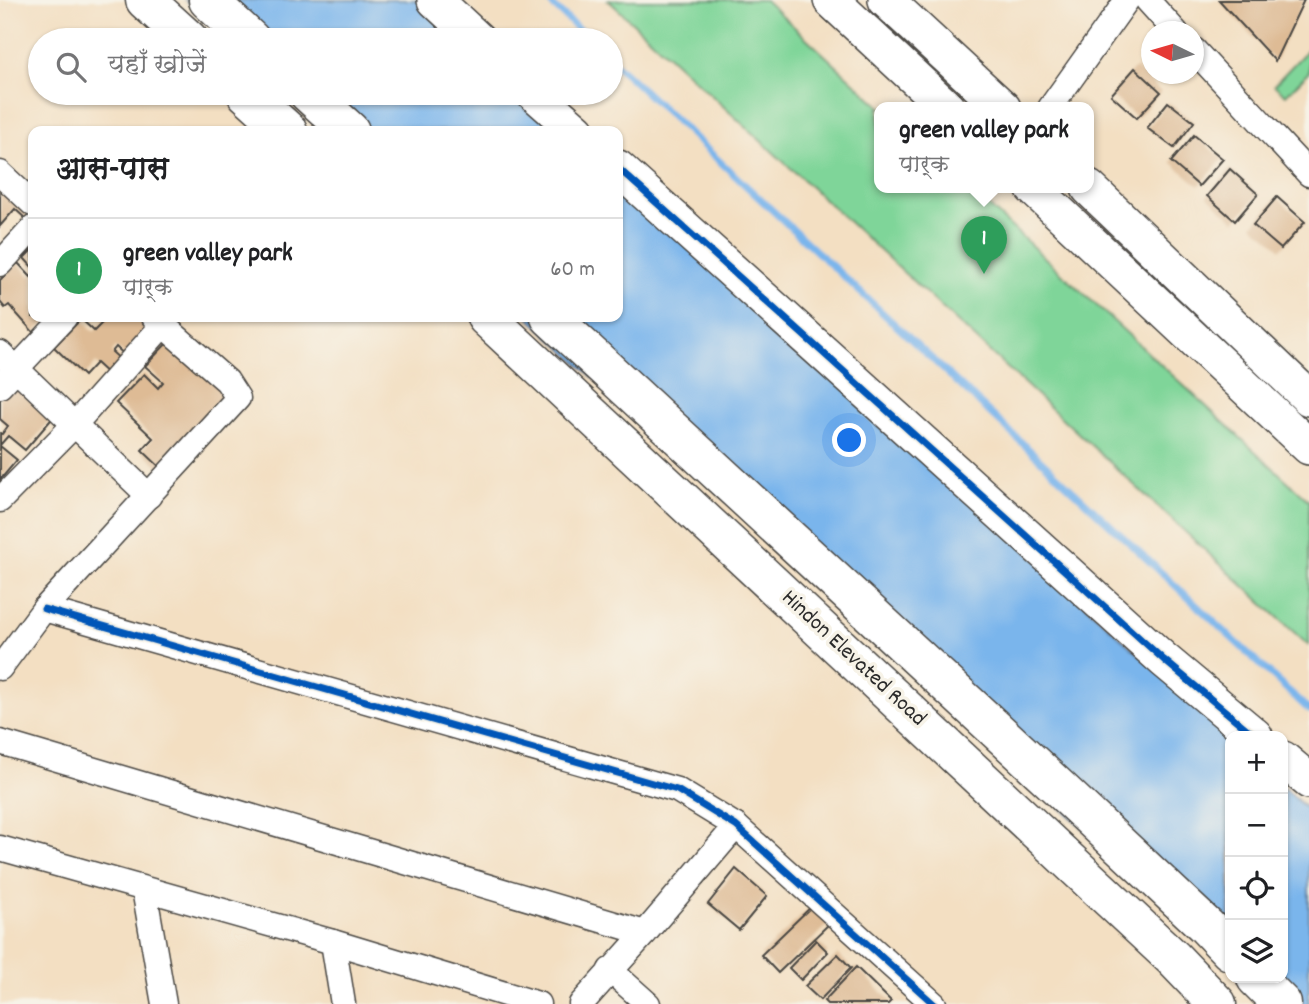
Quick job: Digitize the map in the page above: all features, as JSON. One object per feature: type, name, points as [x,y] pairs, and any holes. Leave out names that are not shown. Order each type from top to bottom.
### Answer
[{"type":"highway","points":[[145,0],[176,28]]},
{"type":"highway","points":[[208,0],[238,28]]},
{"type":"highway","points":[[259,105],[282,126]]},
{"type":"highway","points":[[321,105],[344,126]]},
{"type":"highway","name":"Hindon Elevated Road","points":[[491,322],[1173,958],[1217,1004]]},
{"type":"highway","name":"Hindon Elevated Road","points":[[555,322],[1058,787],[1225,946]]},
{"type":"highway","points":[[1261,983],[1282,1004]]},
{"type":"street","points":[[435,0],[465,28]]},
{"type":"street","points":[[831,0],[941,102]]},
{"type":"street","points":[[886,0],[996,102]]},
{"type":"street","points":[[1054,102],[1127,0]]},
{"type":"street","points":[[1147,0],[1166,21]]},
{"type":"street","points":[[1204,61],[1309,174]]},
{"type":"street","points":[[548,105],[571,126]]},
{"type":"street","points":[[0,173],[28,199]]},
{"type":"street","points":[[623,173],[1164,660],[1249,731]]},
{"type":"street","points":[[1038,193],[1309,447]]},
{"type":"street","points":[[1094,193],[1309,398]]},
{"type":"street","points":[[0,264],[28,233]]},
{"type":"street","points":[[59,322],[6,369],[75,424],[149,496]]},
{"type":"street","points":[[0,500],[75,424],[158,322]]},
{"type":"street","points":[[0,668],[44,609],[238,398],[227,381],[160,322]]},
{"type":"street","points":[[44,609],[677,790],[736,826],[934,1004]]},
{"type":"street","points":[[0,742],[645,933]]},
{"type":"street","points":[[1288,763],[1309,781]]},
{"type":"street","points":[[581,1004],[736,826]]},
{"type":"street","points":[[0,848],[333,942],[538,1004]]},
{"type":"street","points":[[144,889],[164,1004]]},
{"type":"street","points":[[333,942],[343,1004]]},
{"type":"street","points":[[610,970],[648,1004]]},
{"type":"green space","points":[[608,0],[765,0],[876,102],[874,193],[974,193],[1309,501],[1309,646]]},
{"type":"green space","points":[[1309,48],[1309,72],[1286,95],[1274,85]]},
{"type":"water","points":[[185,0],[424,0],[455,28],[216,28]]},
{"type":"water","points":[[299,105],[540,105],[563,126],[322,126]]},
{"type":"water","points":[[623,180],[1225,733],[1225,957],[873,637],[533,322],[623,322]]},
{"type":"water","points":[[1288,792],[1309,811],[1309,1004],[1276,1004],[1282,983],[1288,983]]},
{"type":"building","points":[[1219,0],[1304,0],[1275,61]]},
{"type":"building","points":[[1135,68],[1141,74],[1141,84],[1152,84],[1161,92],[1137,118],[1111,95]]},
{"type":"building","points":[[1168,102],[1194,122],[1174,148],[1147,128]]},
{"type":"building","points":[[1194,135],[1223,159],[1199,186],[1171,162]]},
{"type":"building","points":[[1230,169],[1258,194],[1235,221],[1207,196]]},
{"type":"building","points":[[0,186],[28,211],[28,218],[15,209],[0,226]]},
{"type":"building","points":[[1277,197],[1305,222],[1281,249],[1253,225]]},
{"type":"building","points":[[18,263],[28,274],[28,322],[46,322],[34,333],[9,305],[5,308],[0,302],[0,280]]},
{"type":"building","points":[[78,322],[84,322],[94,331],[103,322],[158,324],[127,357],[116,347],[112,352],[122,361],[109,375],[96,363],[84,376],[54,347]]},
{"type":"building","points":[[171,339],[234,399],[165,472],[142,450],[153,438],[116,403],[144,374],[158,388],[163,382],[145,366]]},
{"type":"building","points":[[14,373],[56,414],[25,450],[8,436],[0,445],[0,433],[8,426],[0,419],[0,400]]},
{"type":"building","points":[[0,446],[17,460],[0,480]]},
{"type":"building","points":[[736,869],[767,896],[739,930],[708,904]]},
{"type":"building","points":[[813,905],[830,923],[778,973],[761,955]]},
{"type":"building","points":[[816,940],[828,952],[801,980],[789,968]]},
{"type":"building","points":[[838,954],[851,968],[820,1000],[805,986]]},
{"type":"building","points":[[856,967],[891,1001],[888,1004],[827,1004],[824,1001]]},
{"type":"waterway","points":[[547,0],[577,28]]},
{"type":"waterway","points":[[623,71],[1309,710]]},
{"type":"cycle path","points":[[623,173],[1164,660],[1249,731]]},
{"type":"cycle path","points":[[44,609],[677,790],[736,826],[934,1004]]},
{"type":"place","name":"green valley park","points":[[984,274]]}]
